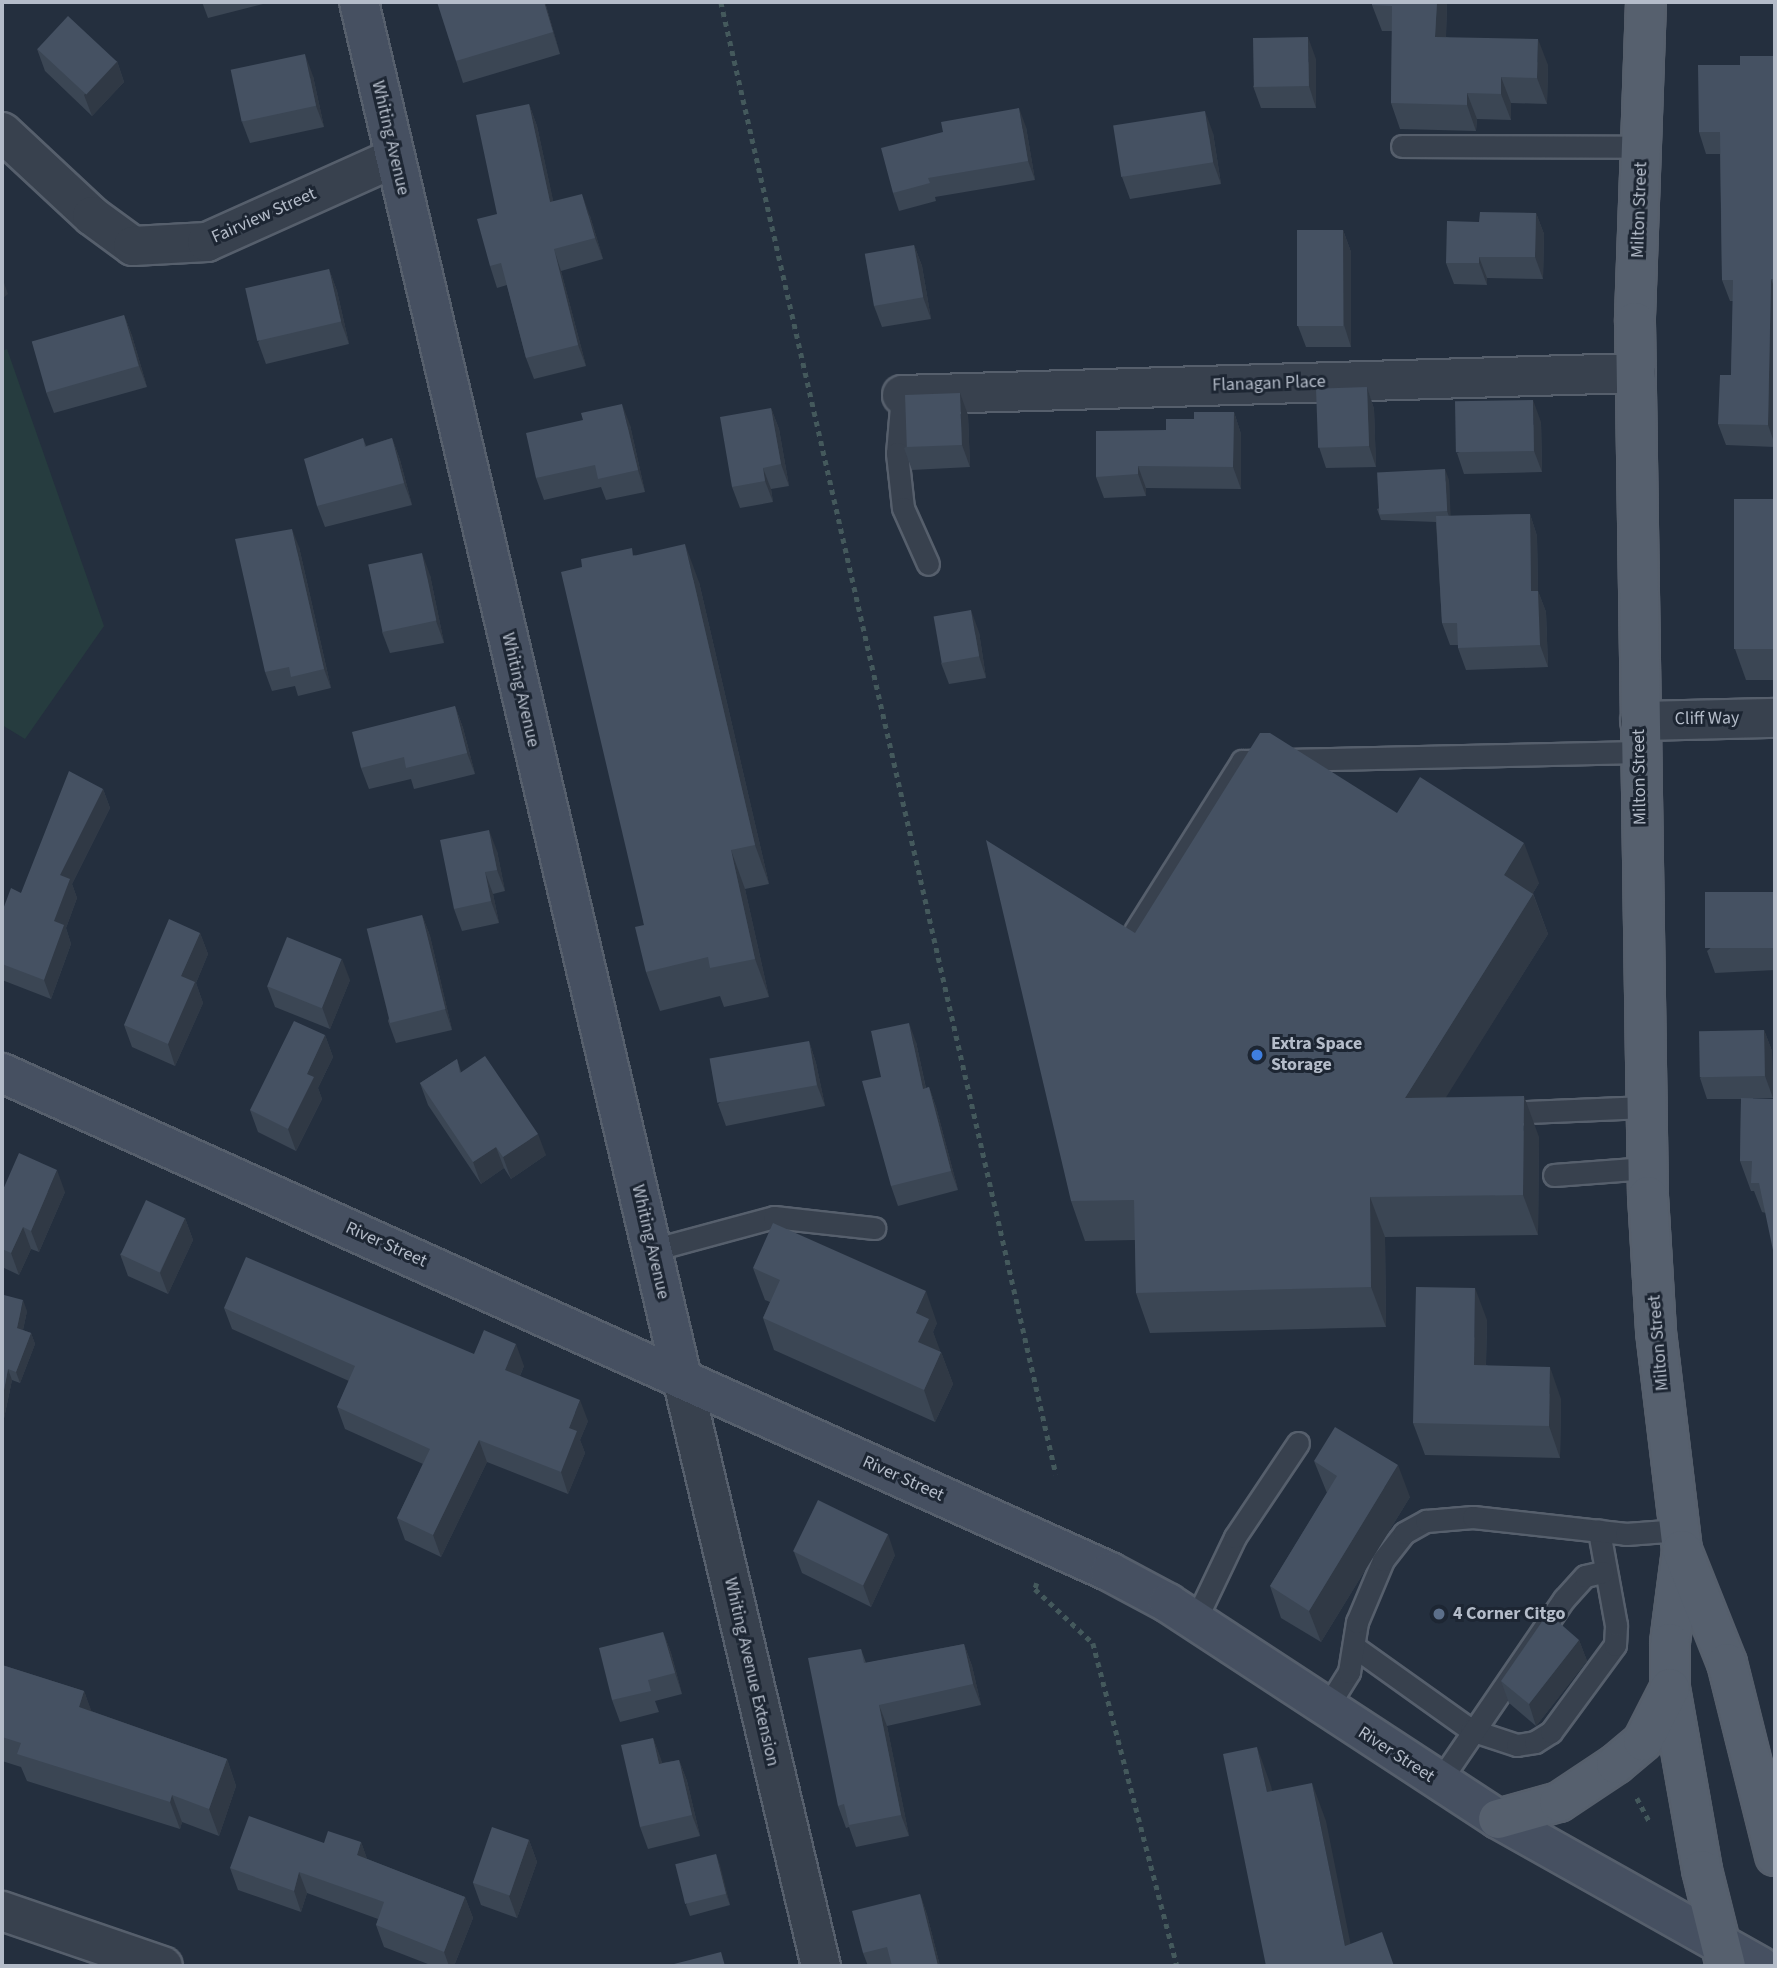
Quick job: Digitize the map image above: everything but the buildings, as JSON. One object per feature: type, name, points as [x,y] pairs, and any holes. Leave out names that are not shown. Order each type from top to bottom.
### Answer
[{"type":"main road","name":"Milton Street","points":[[1646,2],[1636,373],[1647,1168],[1656,1332],[1681,1540],[1670,1643],[1670,1688],[1723,1955]]},
{"type":"main road","name":"Milton Street","points":[[1681,1540],[1727,1663],[1775,1856]]},
{"type":"main road","points":[[1727,1663],[1775,1758]]},
{"type":"main road","points":[[1498,1819],[1559,1802],[1616,1764],[1643,1741],[1670,1688]]},
{"type":"street","name":"Whiting Avenue","points":[[359,2],[682,1378]]},
{"type":"street","name":"Fairview Street","points":[[2,132],[92,216],[133,246],[206,242],[394,158]]},
{"type":"street","name":"Flanagan Place","points":[[902,395],[1636,373]]},
{"type":"street","name":"Cliff Way","points":[[1640,737],[1775,718]]},
{"type":"street","name":"River Street","points":[[2,1073],[1110,1572],[1195,1621],[1498,1819],[1723,1955],[1760,1966]]},
{"type":"street","name":"Whiting Avenue Extension","points":[[682,1378],[821,1966]]},
{"type":"street","points":[[2,1911],[163,1966]]},
{"type":"lane","points":[[1402,146],[1642,147]]},
{"type":"lane","points":[[902,395],[897,453],[904,508],[928,564]]},
{"type":"lane","points":[[1135,931],[1242,761],[1640,737]]},
{"type":"lane","points":[[1486,1113],[1646,1107]]},
{"type":"lane","points":[[1554,1175],[1647,1168]]},
{"type":"lane","points":[[652,1250],[774,1216],[874,1228]]},
{"type":"lane","points":[[1195,1621],[1235,1537],[1298,1443]]},
{"type":"lane","points":[[1326,1709],[1349,1672],[1356,1648],[1357,1622],[1383,1560],[1404,1533],[1426,1521],[1473,1517],[1681,1540]]},
{"type":"lane","points":[[1356,1648],[1471,1730],[1517,1745],[1550,1732],[1615,1645],[1616,1625],[1603,1572],[1599,1531]]},
{"type":"lane","points":[[1438,1782],[1471,1730],[1564,1599],[1585,1576],[1603,1572]]},
{"type":"path","points":[[721,2],[1056,1474]]},
{"type":"path","points":[[1047,1544],[1035,1589],[1093,1643],[1177,1966]]},
{"type":"green space","points":[[7,349],[104,626],[25,739],[2,725],[2,351]]},
{"type":"place","name":"Extra Space Storage","points":[[1257,1055]]},
{"type":"place","name":"4 Corner Citgo","points":[[1439,1614]]}]
